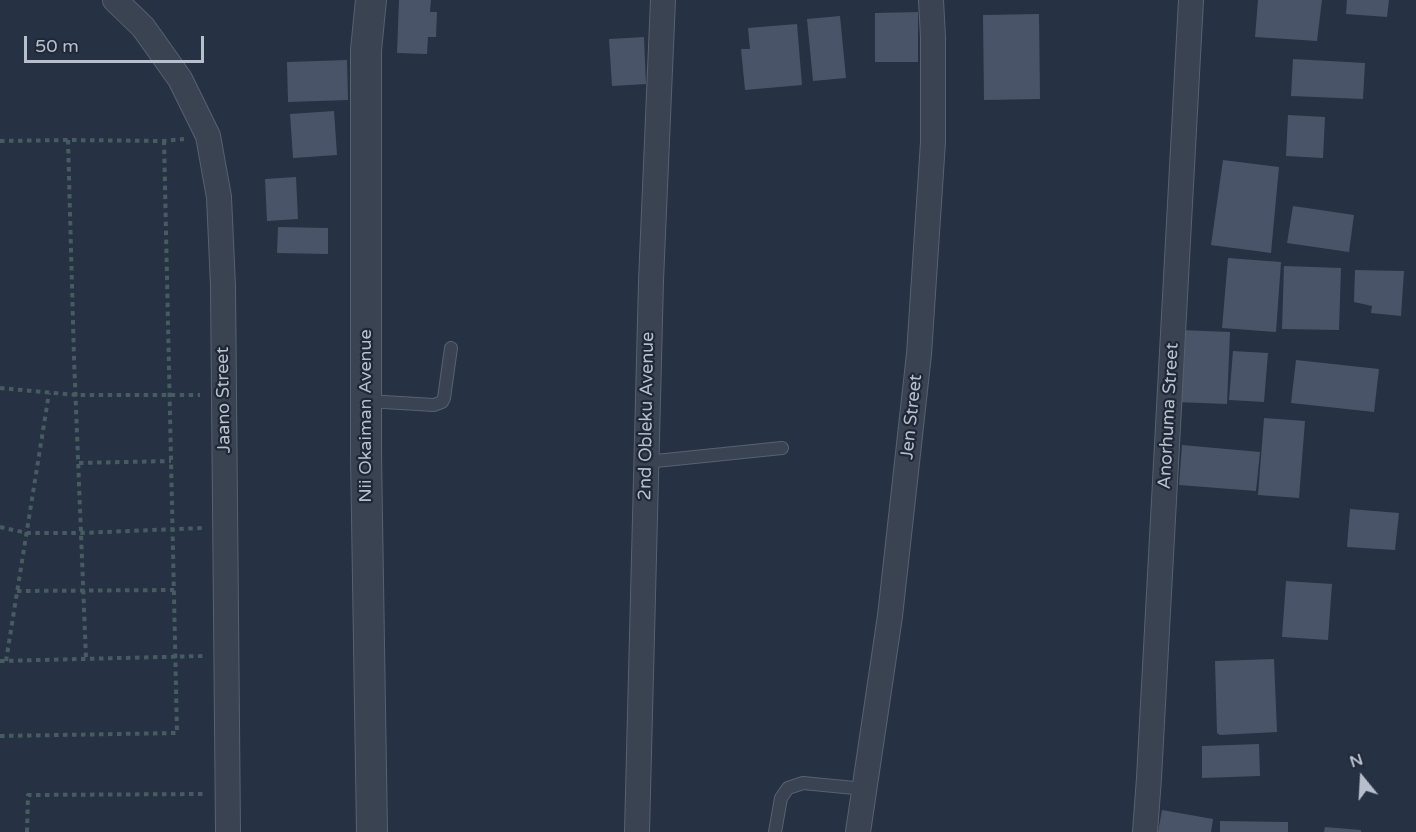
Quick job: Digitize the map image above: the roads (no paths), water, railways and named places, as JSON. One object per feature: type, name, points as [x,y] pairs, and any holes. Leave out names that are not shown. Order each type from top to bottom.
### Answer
[{"type":"street","name":"Jaano Street","points":[[115,0],[142,27],[180,79],[208,136],[219,197],[223,286],[228,832]]},
{"type":"street","name":"Nii Okaiman Avenue","points":[[371,0],[366,50],[366,401],[372,832]]},
{"type":"street","name":"2nd Obleku Avenue","points":[[637,832],[651,281],[663,0]]},
{"type":"street","name":"Jen Street","points":[[858,832],[890,616],[919,354],[933,142],[931,0]]},
{"type":"street","name":"Anorhuma Street","points":[[1145,832],[1191,0]]},
{"type":"lane","points":[[366,401],[434,405],[442,402],[451,348]]},
{"type":"lane","points":[[646,462],[782,448]]},
{"type":"lane","points":[[775,832],[782,798],[788,788],[803,783],[865,789]]}]
